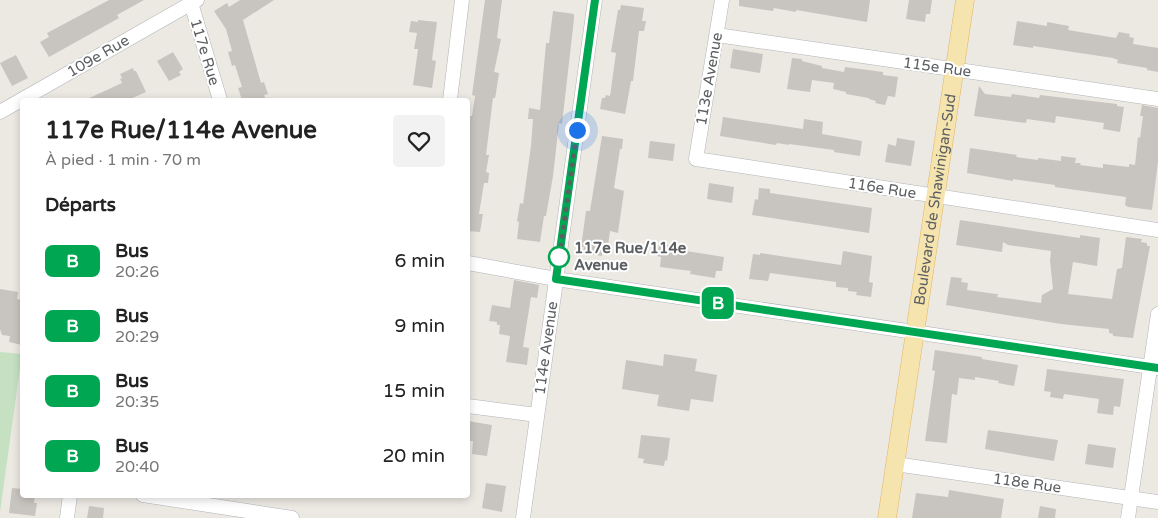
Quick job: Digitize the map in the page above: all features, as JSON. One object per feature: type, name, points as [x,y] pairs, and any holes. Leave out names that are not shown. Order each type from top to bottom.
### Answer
[{"type":"main road","name":"Boulevard de Shawinigan-Sud","points":[[887,518],[965,0]]},
{"type":"street","points":[[450,98],[462,0]]},
{"type":"street","name":"114e Avenue","points":[[523,518],[595,0]]},
{"type":"street","name":"113e Avenue","points":[[696,159],[722,0]]},
{"type":"street","name":"117e Rue","points":[[194,2],[219,98]]},
{"type":"street","name":"109e Rue","points":[[25,98],[194,2]]},
{"type":"street","name":"115e Rue","points":[[716,35],[1158,99]]},
{"type":"street","name":"109e Rue","points":[[0,112],[20,101]]},
{"type":"street","name":"116e Rue","points":[[696,159],[1158,230]]},
{"type":"street","points":[[470,263],[556,279],[1154,367]]},
{"type":"street","points":[[1128,518],[1154,367],[1158,314]]},
{"type":"street","points":[[470,406],[537,415]]},
{"type":"street","name":"118e Rue","points":[[895,464],[1158,502]]},
{"type":"street","points":[[68,518],[70,498]]},
{"type":"street","points":[[162,498],[292,518]]},
{"type":"green space","points":[[0,352],[20,354],[20,368],[0,512]]},
{"type":"building","points":[[109,0],[144,0],[117,15],[119,18],[49,57],[40,42],[49,37],[47,33]]},
{"type":"building","points":[[240,0],[274,0],[243,20],[261,83],[264,82],[268,94],[264,95],[265,98],[241,98],[238,88],[242,87],[235,65],[232,66],[228,52],[232,51],[226,29],[214,11],[227,3],[229,7]]},
{"type":"building","points":[[485,0],[502,0],[497,38],[501,39],[494,72],[499,73],[495,98],[493,98],[486,155],[489,155],[486,172],[489,173],[488,183],[484,183],[479,214],[483,214],[480,232],[470,231],[470,116],[472,116],[475,96],[472,95]]},
{"type":"building","points":[[739,0],[870,0],[867,22],[796,10],[796,12],[774,8],[773,11],[739,6]]},
{"type":"building","points":[[909,0],[932,0],[930,14],[926,14],[925,22],[906,19]]},
{"type":"building","points":[[621,5],[644,8],[642,21],[646,21],[644,31],[639,31],[633,81],[631,81],[625,114],[600,109],[602,98],[605,98],[606,95],[610,96],[616,53],[611,52],[618,10],[620,10]]},
{"type":"building","points":[[553,11],[574,14],[574,19],[562,124],[559,123],[553,176],[540,242],[517,239],[519,222],[517,221],[520,203],[523,204],[531,146],[533,119],[528,119],[529,108],[540,110],[546,43],[549,43]]},
{"type":"building","points":[[418,20],[437,22],[432,60],[436,61],[432,88],[413,85],[418,49],[414,49],[417,33],[409,32],[411,21],[418,22]]},
{"type":"building","points":[[1017,21],[1047,26],[1047,22],[1069,26],[1068,30],[1116,38],[1119,32],[1130,34],[1129,37],[1134,38],[1133,44],[1158,48],[1158,72],[1147,70],[1147,68],[1117,63],[1118,60],[1113,58],[1033,46],[1033,48],[1013,45]]},
{"type":"building","points":[[733,49],[763,54],[760,73],[730,68]]},
{"type":"building","points":[[173,52],[183,69],[179,72],[181,75],[169,81],[157,61]]},
{"type":"building","points":[[16,55],[28,78],[12,86],[0,63]]},
{"type":"building","points":[[792,58],[802,59],[802,61],[822,66],[822,68],[844,72],[845,67],[883,72],[883,75],[898,77],[895,97],[888,96],[885,105],[875,103],[876,101],[869,98],[846,94],[846,92],[833,89],[834,83],[812,80],[810,92],[787,89]]},
{"type":"building","points":[[133,68],[146,92],[132,98],[89,98],[122,83],[120,74]]},
{"type":"building","points":[[979,86],[985,94],[1011,97],[1012,94],[1039,98],[1040,95],[1117,104],[1117,106],[1124,107],[1120,132],[1103,129],[1104,123],[1056,116],[1055,123],[1027,119],[1026,123],[974,116]]},
{"type":"building","points":[[1142,105],[1158,108],[1158,162],[1152,210],[1128,207],[1125,205],[1126,197],[967,173],[970,148],[1038,160],[1038,158],[1061,161],[1061,156],[1076,158],[1075,163],[1081,163],[1080,165],[1103,168],[1103,164],[1129,167],[1129,164],[1135,165],[1138,137],[1140,138],[1143,116],[1140,116]]},
{"type":"building","points":[[723,117],[803,129],[804,119],[823,122],[822,134],[862,141],[860,156],[834,152],[834,150],[789,144],[777,143],[776,145],[720,136]]},
{"type":"building","points":[[602,136],[623,139],[614,188],[624,191],[618,233],[610,231],[607,253],[602,252],[602,256],[583,253],[584,247],[581,247],[586,211],[590,211]]},
{"type":"building","points":[[897,138],[915,141],[911,166],[885,162],[888,144],[896,146]]},
{"type":"building","points":[[650,141],[675,144],[673,161],[648,158]]},
{"type":"building","points":[[709,183],[734,187],[732,203],[707,199]]},
{"type":"building","points":[[759,188],[770,189],[770,193],[872,208],[869,233],[752,215],[755,199],[758,200]]},
{"type":"building","points":[[960,220],[1080,238],[1080,235],[1100,238],[1097,266],[1073,262],[1068,294],[1112,299],[1117,269],[1122,268],[1126,237],[1142,239],[1141,242],[1147,243],[1147,246],[1150,246],[1133,338],[1113,336],[1113,334],[1109,333],[1109,329],[1061,324],[946,305],[951,277],[962,278],[961,282],[968,283],[967,290],[998,294],[997,297],[1041,303],[1042,295],[1053,289],[1050,261],[1051,251],[1008,245],[1003,242],[1002,252],[956,245]]},
{"type":"building","points":[[659,244],[680,247],[680,250],[724,257],[722,271],[716,271],[715,278],[690,274],[691,271],[660,267],[661,257],[657,256]]},
{"type":"building","points":[[843,251],[872,256],[869,282],[873,283],[871,297],[856,295],[857,292],[848,291],[848,288],[836,287],[836,282],[770,273],[768,281],[749,279],[753,254],[760,255],[760,253],[841,265]]},
{"type":"building","points":[[514,280],[539,285],[537,298],[531,297],[523,347],[529,348],[527,365],[506,362],[510,336],[499,334],[500,325],[497,325],[497,322],[489,321],[492,305],[510,308]]},
{"type":"building","points":[[0,289],[18,292],[17,299],[20,300],[20,345],[9,342],[10,336],[2,335],[0,329]]},
{"type":"building","points":[[935,350],[1018,365],[1014,386],[975,377],[975,380],[959,378],[957,395],[952,394],[947,443],[925,441],[935,371],[932,370]]},
{"type":"building","points":[[664,354],[697,359],[695,371],[717,375],[713,402],[691,399],[689,411],[657,406],[659,395],[622,389],[626,360],[663,366]]},
{"type":"building","points":[[1047,369],[1124,379],[1120,407],[1114,406],[1113,415],[1097,413],[1099,399],[1064,394],[1063,399],[1050,397],[1051,392],[1044,391]]},
{"type":"building","points":[[470,421],[492,425],[487,456],[472,454],[473,441],[470,441]]},
{"type":"building","points":[[988,430],[1058,440],[1054,461],[985,449]]},
{"type":"building","points":[[641,435],[670,438],[667,461],[665,460],[664,466],[643,463],[644,459],[638,458]]},
{"type":"building","points":[[1088,444],[1116,448],[1113,468],[1085,464]]},
{"type":"building","points":[[486,483],[506,486],[502,512],[482,508]]},
{"type":"building","points":[[12,488],[20,489],[20,498],[35,498],[34,503],[37,503],[35,516],[9,513]]},
{"type":"building","points":[[949,490],[1004,499],[1001,518],[912,518],[916,493],[948,497]]},
{"type":"building","points":[[89,506],[104,508],[103,518],[87,518]]},
{"type":"building","points":[[1040,506],[1056,509],[1055,518],[1038,518]]},
{"type":"bus line","name":"B","points":[[595,0],[556,279],[1158,368]]},
{"type":"place","name":"117e Rue/114e Avenue","points":[[559,257]]},
{"type":"route","points":[[559,257],[559,260],[577,130]]}]
